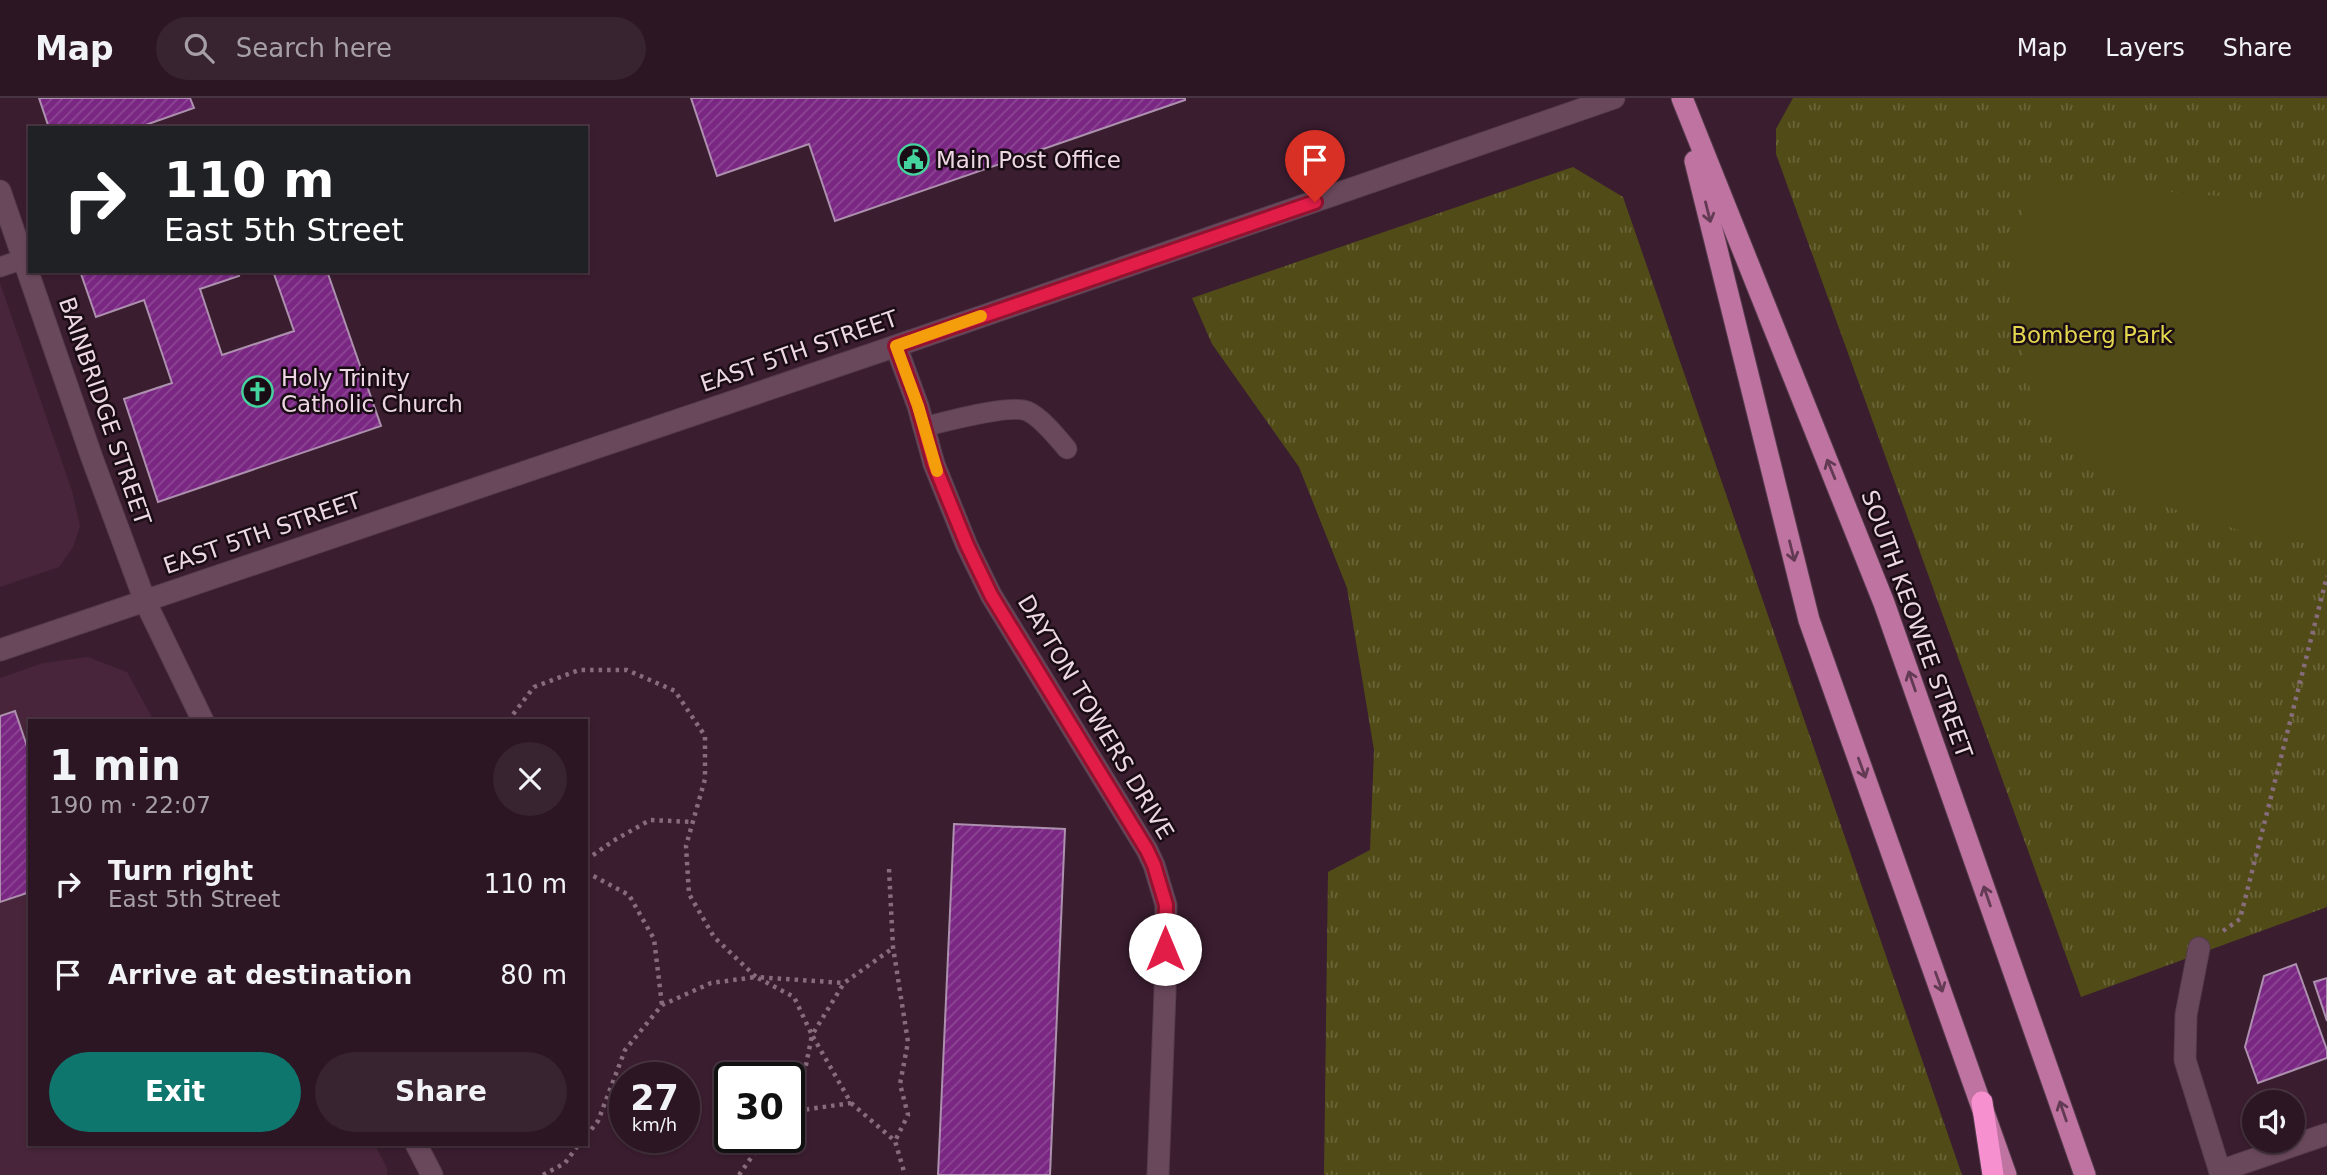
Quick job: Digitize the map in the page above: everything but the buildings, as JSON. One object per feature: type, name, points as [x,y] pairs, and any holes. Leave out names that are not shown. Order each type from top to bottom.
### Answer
[{"type":"highway","points":[[1982,1102],[1993,1175]]},
{"type":"main road","name":"SOUTH KEOWEE STREET","points":[[1680,98],[1809,621],[2007,1175]]},
{"type":"main road","name":"SOUTH KEOWEE STREET","points":[[1680,98],[1884,603],[2085,1175]]},
{"type":"street","name":"EAST 5TH STREET","points":[[0,650],[896,346],[1614,98]]},
{"type":"street","name":"BAINBRIDGE STREET","points":[[0,191],[28,271]]},
{"type":"street","name":"BAINBRIDGE STREET","points":[[29,273],[145,601],[202,719]]},
{"type":"street","name":"DAYTON TOWERS DRIVE","points":[[896,346],[918,406],[934,464],[991,595],[1154,865],[1166,905],[1158,1175]]},
{"type":"street","points":[[2199,948],[2186,1015],[2185,1060],[2221,1173],[2327,1134]]},
{"type":"street","points":[[417,1146],[432,1175]]},
{"type":"lane","points":[[0,267],[24,259]]},
{"type":"lane","points":[[923,427],[990,413],[1027,411],[1054,432],[1067,449]]},
{"type":"path","points":[[2199,948],[2240,919],[2327,576]]},
{"type":"path","points":[[510,719],[534,687],[579,670],[627,670],[675,691],[705,736],[705,779],[686,846],[689,894],[713,937],[756,977],[794,997],[850,1103],[895,1141],[905,1175]]},
{"type":"path","points":[[588,859],[612,841],[650,820],[693,822]]},
{"type":"path","points":[[889,869],[893,947],[908,1042],[900,1084],[908,1115],[895,1141]]},
{"type":"path","points":[[588,873],[629,895],[654,939],[662,1005]]},
{"type":"path","points":[[805,1070],[812,1035],[844,983],[893,947]]},
{"type":"path","points":[[588,1134],[598,1121],[625,1050],[662,1005],[711,983],[756,977],[844,983]]},
{"type":"path","points":[[805,1110],[850,1103]]},
{"type":"path","points":[[543,1175],[565,1163],[578,1146]]},
{"type":"path","points":[[738,1175],[754,1153]]},
{"type":"shaded area","points":[[0,283],[72,491],[80,526],[73,547],[59,567],[0,587]]},
{"type":"shaded area","points":[[88,657],[127,672],[153,719],[28,719],[28,1146],[376,1146],[387,1168],[387,1175],[0,1175],[0,678],[43,663]]},
{"type":"green space","name":"Bomberg Park","points":[[1793,98],[2327,98],[2327,907],[2081,997],[1776,154],[1776,129]]},
{"type":"green space","points":[[1573,167],[1623,197],[1962,1175],[1324,1175],[1328,872],[1370,850],[1374,750],[1347,588],[1299,467],[1212,344],[1192,298]]},
{"type":"green space","points":[[2027,180],[2327,205],[2327,545],[2266,539],[2122,492],[2032,399],[2010,285]]},
{"type":"slow traffic","points":[[937,471],[918,406],[896,346],[981,316]]},
{"type":"place","name":"Main Post Office","points":[[913,160]]},
{"type":"place","name":"Holy Trinity Catholic Church","points":[[258,391]]},
{"type":"route","points":[[1165,949],[1166,905],[1154,865],[991,595],[934,464],[918,406],[896,346],[1315,202]]}]
